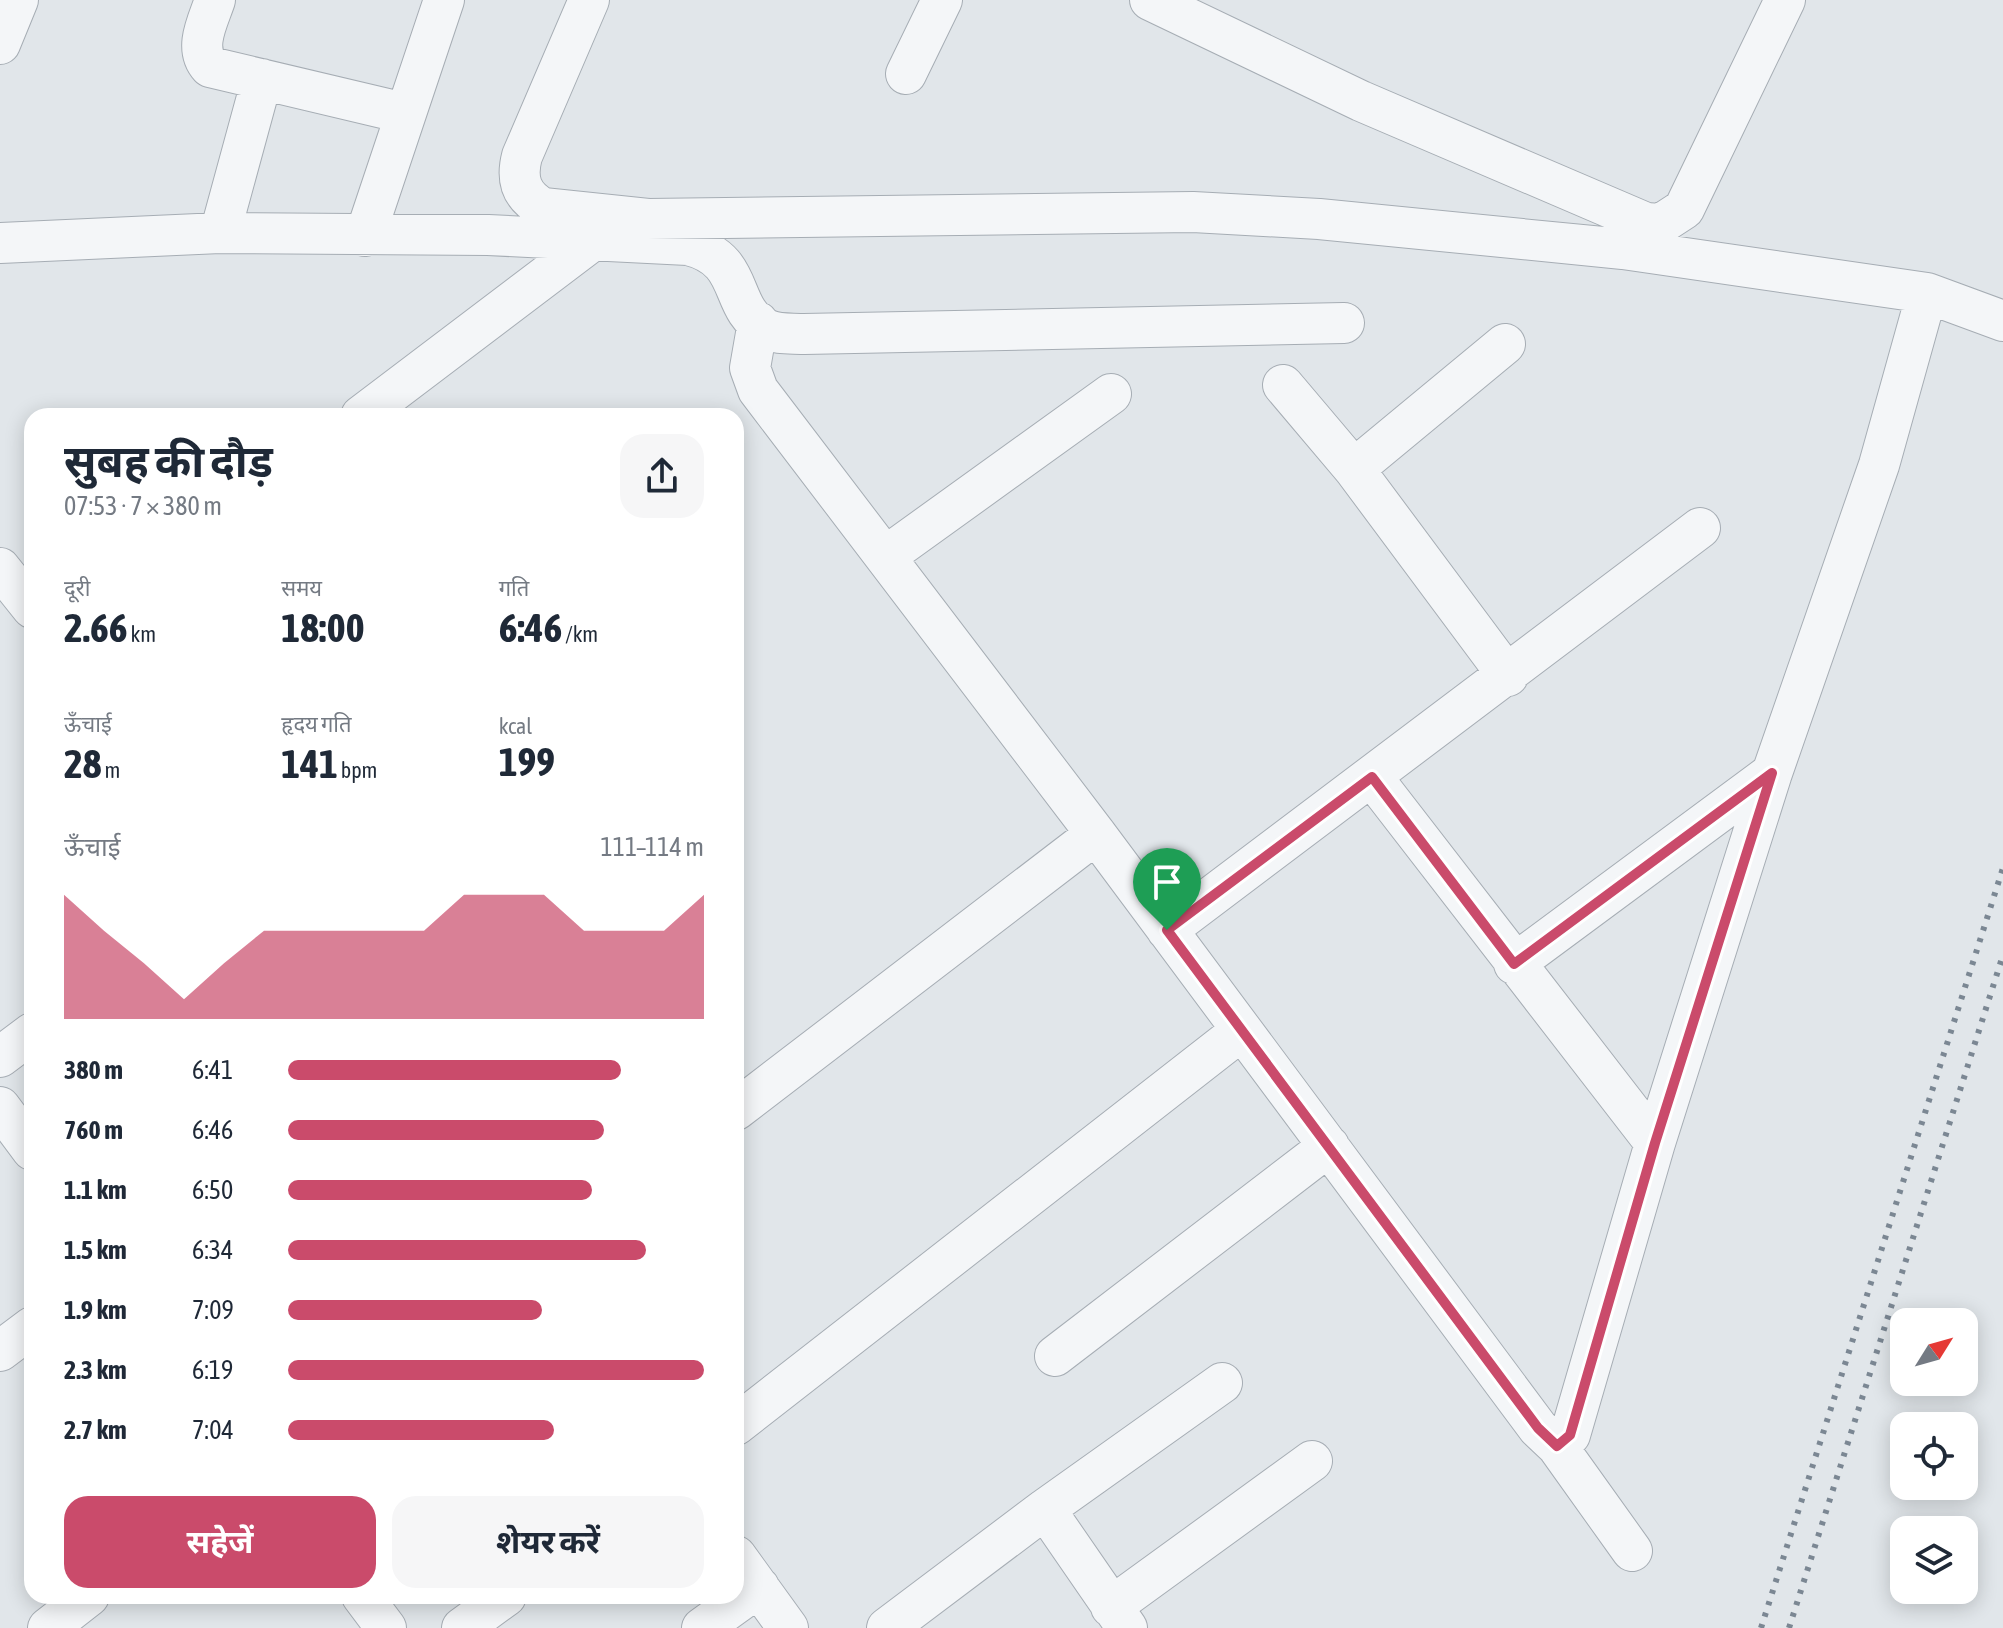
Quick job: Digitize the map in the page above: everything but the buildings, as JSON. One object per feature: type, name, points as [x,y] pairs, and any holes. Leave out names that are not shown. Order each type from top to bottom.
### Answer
[{"type":"street","points":[[0,44],[18,0]]},
{"type":"street","points":[[215,0],[202,41],[204,61],[210,67],[404,113]]},
{"type":"street","points":[[365,236],[444,0]]},
{"type":"street","points":[[589,0],[520,165],[521,186],[529,200],[543,208],[648,219],[1193,212],[1319,219],[1623,249],[1927,293],[2003,321]]},
{"type":"street","points":[[906,74],[942,0]]},
{"type":"street","points":[[1150,0],[1361,101],[1646,223],[1661,224],[1684,209],[1785,0]]},
{"type":"street","points":[[220,233],[262,79]]},
{"type":"street","points":[[0,243],[220,233],[488,235],[688,245],[714,254],[726,265],[748,310],[769,331],[804,334],[1344,323]]},
{"type":"street","points":[[372,408],[592,241]]},
{"type":"street","points":[[1557,1446],[1570,1435],[1655,1143],[1772,773],[1879,465],[1927,293]]},
{"type":"street","points":[[758,322],[750,368],[752,380],[1096,834],[1538,1428],[1557,1446],[1632,1551]]},
{"type":"street","points":[[1354,469],[1505,344]]},
{"type":"street","points":[[1283,385],[1354,469],[1508,676]]},
{"type":"street","points":[[886,556],[1111,394]]},
{"type":"street","points":[[1167,930],[1508,676],[1700,528]]},
{"type":"street","points":[[0,568],[24,598]]},
{"type":"street","points":[[1514,964],[1772,773]]},
{"type":"street","points":[[1372,777],[1655,1143]]},
{"type":"street","points":[[744,1104],[1096,834]]},
{"type":"street","points":[[744,1419],[1241,1031]]},
{"type":"street","points":[[0,1057],[24,1039]]},
{"type":"street","points":[[0,1107],[24,1139]]},
{"type":"street","points":[[1055,1356],[1329,1146]]},
{"type":"street","points":[[0,1351],[24,1333]]},
{"type":"street","points":[[887,1628],[1045,1509],[1222,1383]]},
{"type":"street","points":[[1045,1509],[1119,1618],[1312,1461]]},
{"type":"street","points":[[748,1572],[788,1628]]},
{"type":"street","points":[[48,1628],[79,1604]]},
{"type":"street","points":[[368,1604],[386,1628]]},
{"type":"street","points":[[462,1628],[495,1604]]},
{"type":"street","points":[[702,1628],[722,1604]]},
{"type":"railway","points":[[1761,1628],[2003,868]]},
{"type":"railway","points":[[1789,1628],[2003,955]]},
{"type":"route","points":[[1772,773],[1655,1143],[1570,1435],[1565,1442],[1557,1446],[1538,1428],[1167,930],[1372,777],[1514,964],[1772,773]]}]
